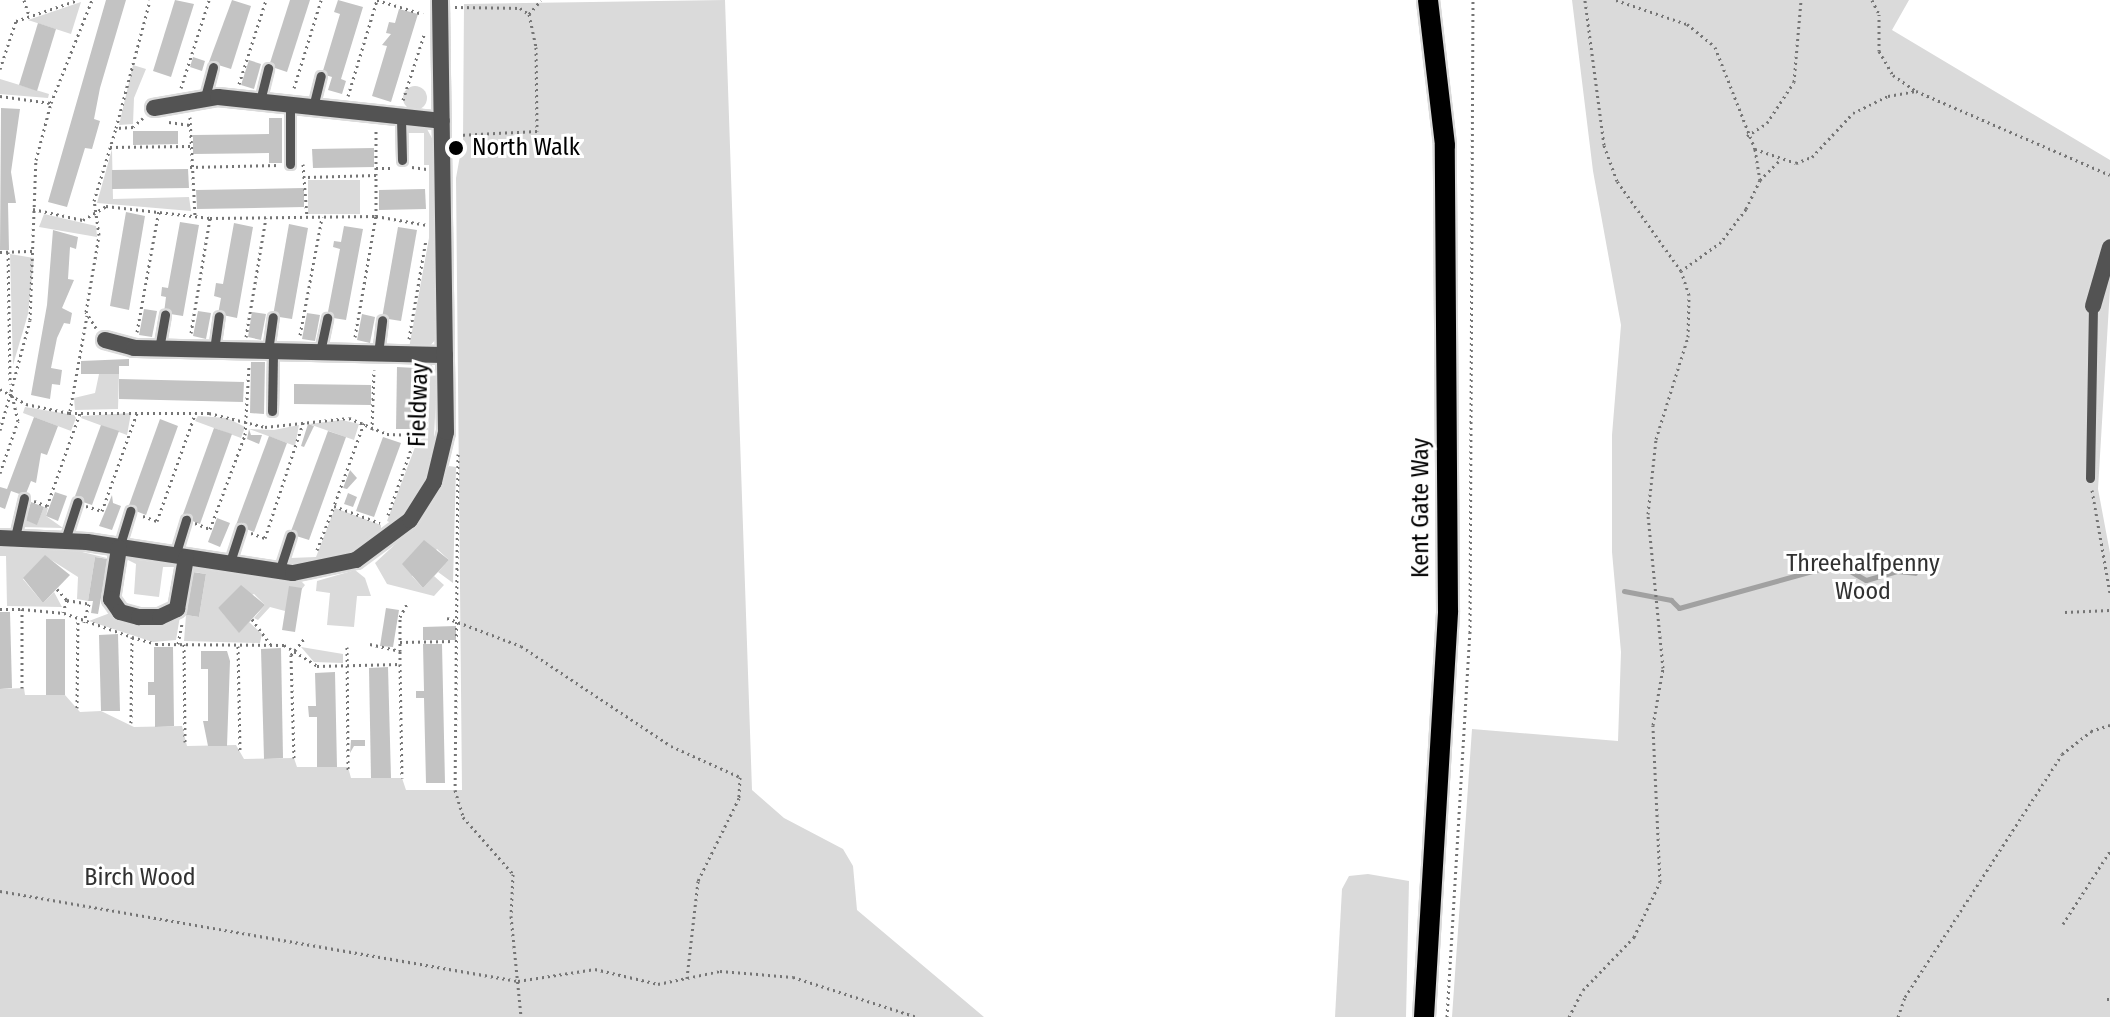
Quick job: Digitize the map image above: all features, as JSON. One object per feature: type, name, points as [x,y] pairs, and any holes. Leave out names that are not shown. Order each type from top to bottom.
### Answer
[{"type":"main road","name":"Kent Gate Way","points":[[1424,1017],[1448,611],[1445,145],[1428,0]]},
{"type":"street","name":"Fieldway","points":[[8,538],[65,540],[279,572],[341,566],[388,541],[427,496],[446,432],[437,355],[442,128],[433,13]]},
{"type":"street","points":[[154,108],[181,100],[236,98],[399,118],[442,128]]},
{"type":"street","points":[[2093,306],[2110,247]]},
{"type":"street","points":[[105,340],[134,348],[437,355]]},
{"type":"street","points":[[119,548],[111,599],[120,612],[139,617],[160,617],[177,609],[181,557]]},
{"type":"lane","points":[[208,97],[213,67]]},
{"type":"lane","points":[[260,101],[268,68]]},
{"type":"lane","points":[[313,107],[321,76]]},
{"type":"lane","points":[[290,104],[290,164]]},
{"type":"lane","points":[[399,118],[402,160]]},
{"type":"lane","points":[[2090,478],[2093,306]]},
{"type":"lane","points":[[159,349],[165,315]]},
{"type":"lane","points":[[214,350],[219,316]]},
{"type":"lane","points":[[272,411],[270,351],[273,317]]},
{"type":"lane","points":[[320,352],[327,318]]},
{"type":"lane","points":[[376,354],[382,320]]},
{"type":"lane","points":[[8,538],[24,498]]},
{"type":"lane","points":[[65,540],[77,502]]},
{"type":"lane","points":[[119,548],[130,511]]},
{"type":"lane","points":[[181,557],[186,520]]},
{"type":"lane","points":[[229,565],[241,529]]},
{"type":"lane","points":[[279,572],[291,536]]},
{"type":"path","points":[[24,0],[29,16]]},
{"type":"path","points":[[0,69],[14,23],[78,0]]},
{"type":"path","points":[[0,430],[30,320],[36,251],[33,209],[36,160],[51,103],[92,0]]},
{"type":"path","points":[[69,413],[99,235],[94,201],[150,0]]},
{"type":"path","points":[[181,100],[209,0]]},
{"type":"path","points":[[236,98],[266,0]]},
{"type":"path","points":[[290,104],[321,0]]},
{"type":"path","points":[[345,111],[377,0],[433,13],[508,7],[529,14]]},
{"type":"path","points":[[529,14],[541,0]]},
{"type":"path","points":[[1447,1017],[1470,633],[1473,0]]},
{"type":"path","points":[[1569,1017],[1583,990],[1634,937],[1660,882],[1653,725],[1663,668],[1648,514],[1656,439],[1688,337],[1689,295],[1681,271],[1617,181],[1604,145],[1585,0]]},
{"type":"path","points":[[1616,0],[1687,24],[1715,47],[1747,136],[1755,149],[1760,180]]},
{"type":"path","points":[[1747,136],[1767,123],[1794,82],[1801,0]]},
{"type":"path","points":[[1872,0],[1879,14],[1879,51],[1893,75],[1916,91],[2110,175]]},
{"type":"path","points":[[399,118],[433,13]]},
{"type":"path","points":[[442,128],[537,131],[536,47],[529,14]]},
{"type":"path","points":[[1755,149],[1796,163],[1812,157],[1853,113],[1888,96],[1916,91]]},
{"type":"path","points":[[0,96],[51,103]]},
{"type":"path","points":[[195,217],[190,167],[190,112],[211,112],[208,97]]},
{"type":"path","points":[[116,128],[133,127],[154,108]]},
{"type":"path","points":[[352,353],[376,216],[376,115]]},
{"type":"path","points":[[110,147],[190,146]]},
{"type":"path","points":[[1681,271],[1721,242],[1746,209],[1760,180],[1780,160]]},
{"type":"path","points":[[190,167],[307,164],[307,217]]},
{"type":"path","points":[[376,168],[427,167],[427,181]]},
{"type":"path","points":[[307,177],[376,175]]},
{"type":"path","points":[[33,209],[83,220],[106,206],[210,218],[376,216],[427,225]]},
{"type":"path","points":[[134,348],[159,210]]},
{"type":"path","points":[[297,351],[322,217]]},
{"type":"path","points":[[407,355],[428,217]]},
{"type":"path","points":[[188,349],[210,218]]},
{"type":"path","points":[[186,520],[210,529],[248,424],[246,351],[266,218]]},
{"type":"path","points":[[0,252],[36,251]]},
{"type":"path","points":[[0,473],[18,421],[11,391],[8,252]]},
{"type":"path","points":[[86,312],[105,340]]},
{"type":"path","points":[[372,430],[376,354]]},
{"type":"path","points":[[0,389],[11,391],[26,404],[69,413],[138,410],[222,414],[248,424],[273,427],[304,420],[349,418],[364,423],[372,430],[416,435],[426,429],[437,355]]},
{"type":"path","points":[[77,502],[102,511],[138,410]]},
{"type":"path","points":[[24,498],[47,506],[80,413]]},
{"type":"path","points":[[130,511],[157,521],[195,414]]},
{"type":"path","points":[[241,529],[265,538],[304,420]]},
{"type":"path","points":[[313,557],[364,423]]},
{"type":"path","points":[[446,432],[458,434],[455,790],[463,817],[513,874],[521,1017]]},
{"type":"path","points":[[334,506],[385,524],[416,435]]},
{"type":"path","points":[[2090,478],[2110,593]]},
{"type":"path","points":[[57,589],[67,600],[89,604],[84,622]]},
{"type":"path","points":[[63,612],[67,600]]},
{"type":"path","points":[[402,778],[400,617],[407,604]]},
{"type":"path","points":[[0,609],[63,612],[132,637],[184,644],[270,645],[293,650],[317,666],[400,664]]},
{"type":"path","points":[[22,609],[22,688]]},
{"type":"path","points":[[2065,612],[2110,610]]},
{"type":"path","points":[[447,618],[521,646],[671,746],[740,777],[739,798],[698,881],[687,978]]},
{"type":"path","points":[[77,708],[78,619]]},
{"type":"path","points":[[252,619],[269,637],[270,645]]},
{"type":"path","points":[[131,723],[132,637]]},
{"type":"path","points":[[294,758],[293,650],[305,638]]},
{"type":"path","points":[[400,642],[454,641]]},
{"type":"path","points":[[184,644],[185,742]]},
{"type":"path","points":[[370,644],[400,651]]},
{"type":"path","points":[[238,646],[240,751]]},
{"type":"path","points":[[347,647],[348,770]]},
{"type":"path","points":[[1898,1017],[1905,997],[2062,754],[2091,731],[2110,725]]},
{"type":"path","points":[[2063,924],[2110,851]]},
{"type":"path","points":[[0,891],[518,981],[595,969],[658,984],[720,971],[793,977],[917,1017]]},
{"type":"green space","name":"Birch Wood","points":[[725,0],[752,790],[784,818],[843,849],[853,866],[857,910],[984,1017],[0,1017],[0,689],[24,688],[25,695],[65,695],[80,712],[101,711],[134,727],[182,726],[187,746],[236,745],[244,759],[294,758],[297,767],[348,767],[351,778],[402,778],[406,790],[462,790],[456,178],[463,139],[464,4]]},
{"type":"green space","name":"Threehalfpenny Wood","points":[[1572,0],[1909,0],[1892,30],[2110,160],[2110,288],[2098,489],[2110,553],[2110,1017],[1452,1017],[1472,729],[1618,741],[1621,652],[1612,552],[1612,435],[1621,325],[1593,171]]},
{"type":"green space","points":[[81,2],[71,34],[28,20]]},
{"type":"green space","points":[[133,65],[146,69],[134,98],[133,124],[119,125]]},
{"type":"green space","points":[[0,79],[49,94],[48,98],[0,94]]},
{"type":"green space","points":[[415,86],[426,93],[427,98],[420,109],[415,110],[404,103],[403,98],[410,87]]},
{"type":"green space","points":[[407,126],[427,129],[433,140],[437,338],[428,348],[409,348],[429,238],[429,165],[424,165],[424,133],[407,133]]},
{"type":"green space","points":[[112,149],[113,199],[189,197],[191,211],[97,203]]},
{"type":"green space","points":[[308,180],[360,180],[360,214],[308,214]]},
{"type":"green space","points":[[44,214],[96,226],[97,237],[39,227]]},
{"type":"green space","points":[[10,254],[34,258],[28,314],[13,365]]},
{"type":"green space","points":[[430,362],[437,374],[433,459],[417,495],[394,524],[387,521],[417,442],[428,435]]},
{"type":"green space","points":[[99,374],[119,374],[118,409],[75,410],[74,398],[95,393]]},
{"type":"green space","points":[[25,407],[74,415],[76,418],[71,431],[23,413]]},
{"type":"green space","points":[[131,413],[127,435],[81,418],[82,416]]},
{"type":"green space","points":[[198,416],[227,418],[245,427],[241,438],[195,421]]},
{"type":"green space","points":[[342,420],[359,424],[354,440],[309,424]]},
{"type":"green space","points":[[299,425],[295,446],[249,429],[274,430]]},
{"type":"green space","points":[[449,466],[456,467],[453,583],[438,572],[449,560],[437,549],[412,576],[423,588],[434,576],[444,585],[434,596],[387,584],[375,563],[419,522]]},
{"type":"green space","points":[[44,507],[48,508],[46,516],[63,528],[21,527],[25,520],[37,524]]},
{"type":"green space","points":[[335,508],[381,525],[381,535],[343,556],[303,564],[289,563],[290,558],[316,557]]},
{"type":"green space","points":[[0,546],[70,549],[111,559],[95,557],[88,601],[77,599],[78,577],[45,556],[23,579],[43,603],[54,592],[62,607],[7,606],[6,556],[0,556]]},
{"type":"green space","points":[[124,558],[177,567],[163,567],[159,597],[134,594],[136,564]]},
{"type":"green space","points":[[192,568],[302,582],[305,585],[285,611],[270,607],[258,620],[254,618],[265,605],[254,594],[218,608],[239,632],[249,622],[262,634],[260,643],[184,641],[186,615],[199,617],[206,574],[189,571]]},
{"type":"green space","points":[[355,570],[365,578],[371,596],[357,596],[354,627],[327,625],[330,593],[316,591],[317,581]]},
{"type":"green space","points":[[110,613],[118,618],[180,616],[176,640],[153,642],[89,621]]},
{"type":"green space","points":[[301,647],[343,654],[343,663],[314,662]]},
{"type":"green space","points":[[1368,874],[1409,881],[1406,1017],[1335,1017],[1342,889],[1349,876]]},
{"type":"building","points":[[106,0],[126,0],[100,88],[94,119],[100,121],[92,149],[85,148],[67,207],[48,202]]},
{"type":"building","points":[[175,0],[194,4],[171,77],[153,71]]},
{"type":"building","points":[[232,0],[251,6],[231,69],[209,62]]},
{"type":"building","points":[[290,0],[310,0],[287,72],[269,66]]},
{"type":"building","points":[[338,0],[363,7],[341,79],[346,81],[342,94],[328,90],[332,77],[322,74],[340,14],[334,12]]},
{"type":"building","points":[[399,9],[418,14],[391,102],[372,96],[387,46],[382,45],[391,34],[386,33],[389,22],[395,23]]},
{"type":"building","points":[[38,23],[56,29],[37,91],[19,85]]},
{"type":"building","points":[[193,57],[205,61],[202,71],[190,67]]},
{"type":"building","points":[[249,60],[261,64],[254,89],[241,85]]},
{"type":"building","points":[[1,108],[20,109],[11,172],[16,203],[8,203],[9,250],[0,250]]},
{"type":"building","points":[[269,118],[282,118],[282,163],[269,163],[269,153],[193,154],[193,135],[269,134]]},
{"type":"building","points":[[133,131],[178,131],[178,144],[133,145]]},
{"type":"building","points":[[374,148],[374,167],[313,168],[312,149]]},
{"type":"building","points":[[188,169],[189,188],[112,189],[112,170]]},
{"type":"building","points":[[304,188],[304,207],[197,209],[196,190]]},
{"type":"building","points":[[425,189],[426,209],[379,210],[379,190]]},
{"type":"building","points":[[126,212],[145,216],[129,310],[110,306]]},
{"type":"building","points":[[180,222],[199,225],[183,316],[164,313],[166,297],[161,296],[162,287],[168,288]]},
{"type":"building","points":[[234,223],[253,227],[237,318],[218,314],[221,298],[214,296],[216,283],[223,284]]},
{"type":"building","points":[[289,224],[308,228],[292,319],[273,316]]},
{"type":"building","points":[[344,226],[363,229],[346,320],[327,317],[340,249],[333,247],[334,241],[341,242]]},
{"type":"building","points":[[398,227],[417,230],[401,321],[382,318]]},
{"type":"building","points":[[53,230],[78,237],[76,249],[70,247],[68,279],[74,280],[62,308],[72,313],[70,324],[64,323],[57,338],[51,368],[62,370],[60,385],[52,384],[50,399],[31,395],[47,305]]},
{"type":"building","points":[[144,309],[157,311],[152,337],[139,335]]},
{"type":"building","points":[[198,311],[211,313],[206,339],[193,336]]},
{"type":"building","points":[[252,312],[266,314],[261,340],[248,337]]},
{"type":"building","points":[[307,313],[320,315],[315,341],[302,339]]},
{"type":"building","points":[[362,314],[375,317],[370,343],[357,340]]},
{"type":"building","points":[[129,359],[129,366],[119,366],[119,374],[81,374],[81,361]]},
{"type":"building","points":[[251,362],[265,362],[264,414],[250,413]]},
{"type":"building","points":[[397,367],[416,368],[415,429],[396,429]]},
{"type":"building","points":[[119,379],[244,382],[243,402],[119,399]]},
{"type":"building","points":[[294,384],[371,385],[371,405],[294,404]]},
{"type":"building","points":[[34,417],[58,426],[47,455],[41,453],[36,483],[31,481],[25,496],[11,491],[5,509],[0,507],[0,487],[7,489]]},
{"type":"building","points":[[160,419],[178,426],[146,515],[128,508]]},
{"type":"building","points":[[308,424],[314,426],[304,447],[301,446]]},
{"type":"building","points":[[101,425],[119,431],[92,505],[74,499]]},
{"type":"building","points":[[214,428],[232,434],[200,524],[182,517]]},
{"type":"building","points":[[249,429],[251,435],[262,435],[259,444],[247,439]]},
{"type":"building","points":[[328,431],[346,437],[309,540],[290,534]]},
{"type":"building","points":[[269,436],[287,443],[254,532],[236,525]]},
{"type":"building","points":[[383,437],[401,443],[374,517],[356,511]]},
{"type":"building","points":[[350,470],[357,478],[347,489],[343,488]]},
{"type":"building","points":[[55,492],[67,496],[58,521],[46,516]]},
{"type":"building","points":[[348,493],[357,497],[353,507],[344,504]]},
{"type":"building","points":[[112,495],[113,503],[121,506],[112,530],[99,526]]},
{"type":"building","points":[[31,502],[44,507],[37,525],[25,520]]},
{"type":"building","points":[[217,518],[230,523],[220,547],[208,542]]},
{"type":"building","points":[[424,540],[449,560],[423,588],[402,564]]},
{"type":"building","points":[[45,555],[70,575],[43,603],[23,578]]},
{"type":"building","points":[[95,557],[108,559],[98,614],[91,613],[93,601],[88,601]]},
{"type":"building","points":[[193,572],[206,574],[199,617],[186,615]]},
{"type":"building","points":[[241,585],[265,605],[239,633],[218,608]]},
{"type":"building","points":[[289,586],[302,588],[295,632],[282,630]]},
{"type":"building","points":[[386,608],[399,610],[393,647],[380,646]]},
{"type":"building","points":[[0,612],[10,612],[12,688],[0,689]]},
{"type":"building","points":[[46,619],[65,619],[65,695],[46,695]]},
{"type":"building","points":[[456,626],[456,640],[423,640],[423,627]]},
{"type":"building","points":[[118,634],[120,711],[101,711],[99,635]]},
{"type":"building","points":[[423,644],[442,644],[445,783],[426,783],[424,698],[416,698],[416,691],[424,691]]},
{"type":"building","points":[[154,647],[173,647],[174,726],[155,727],[155,695],[148,695],[148,682],[154,682]]},
{"type":"building","points":[[281,648],[283,758],[264,759],[261,649]]},
{"type":"building","points":[[201,651],[227,651],[230,661],[227,746],[208,746],[203,721],[208,721],[208,669],[201,669]]},
{"type":"building","points":[[388,667],[391,778],[371,778],[369,668]]},
{"type":"building","points":[[335,672],[337,767],[317,767],[317,717],[309,717],[308,706],[316,706],[315,673]]},
{"type":"building","points":[[351,740],[365,740],[365,746],[354,746],[350,753]]},
{"type":"waterway","points":[[1624,591],[1671,600],[1679,608],[1838,564],[1866,580],[1897,571],[1915,573]]},
{"type":"place","name":"North Walk","points":[[456,148]]}]
